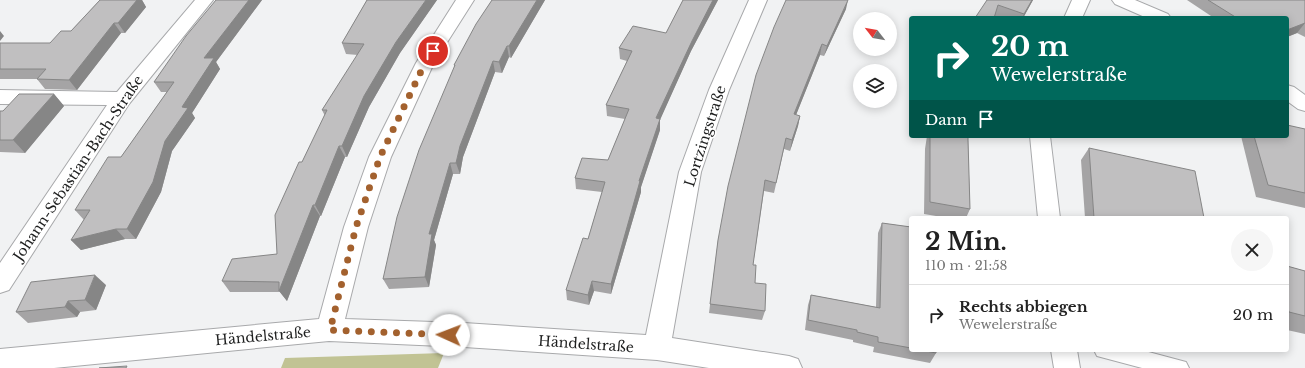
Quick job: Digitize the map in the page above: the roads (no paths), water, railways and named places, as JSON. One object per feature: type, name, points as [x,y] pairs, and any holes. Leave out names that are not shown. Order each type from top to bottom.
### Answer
[{"type":"street","name":"Johann-Sebastian-Bach-Straße","points":[[0,283],[122,99],[204,0]]},
{"type":"street","points":[[330,330],[356,227],[380,157],[425,63],[465,0]]},
{"type":"street","name":"Lortzingstraße","points":[[657,348],[690,172],[719,90],[758,0]]},
{"type":"street","points":[[1074,16],[1081,0]]},
{"type":"street","points":[[1121,0],[1157,16]]},
{"type":"street","points":[[1289,93],[1305,104]]},
{"type":"street","points":[[0,97],[122,99]]},
{"type":"street","points":[[1040,138],[1049,216]]},
{"type":"street","name":"Händelstraße","points":[[0,361],[330,330],[464,335],[657,348],[789,368]]},
{"type":"street","points":[[1064,352],[1067,368]]},
{"type":"lane","points":[[1112,352],[1179,368]]}]
